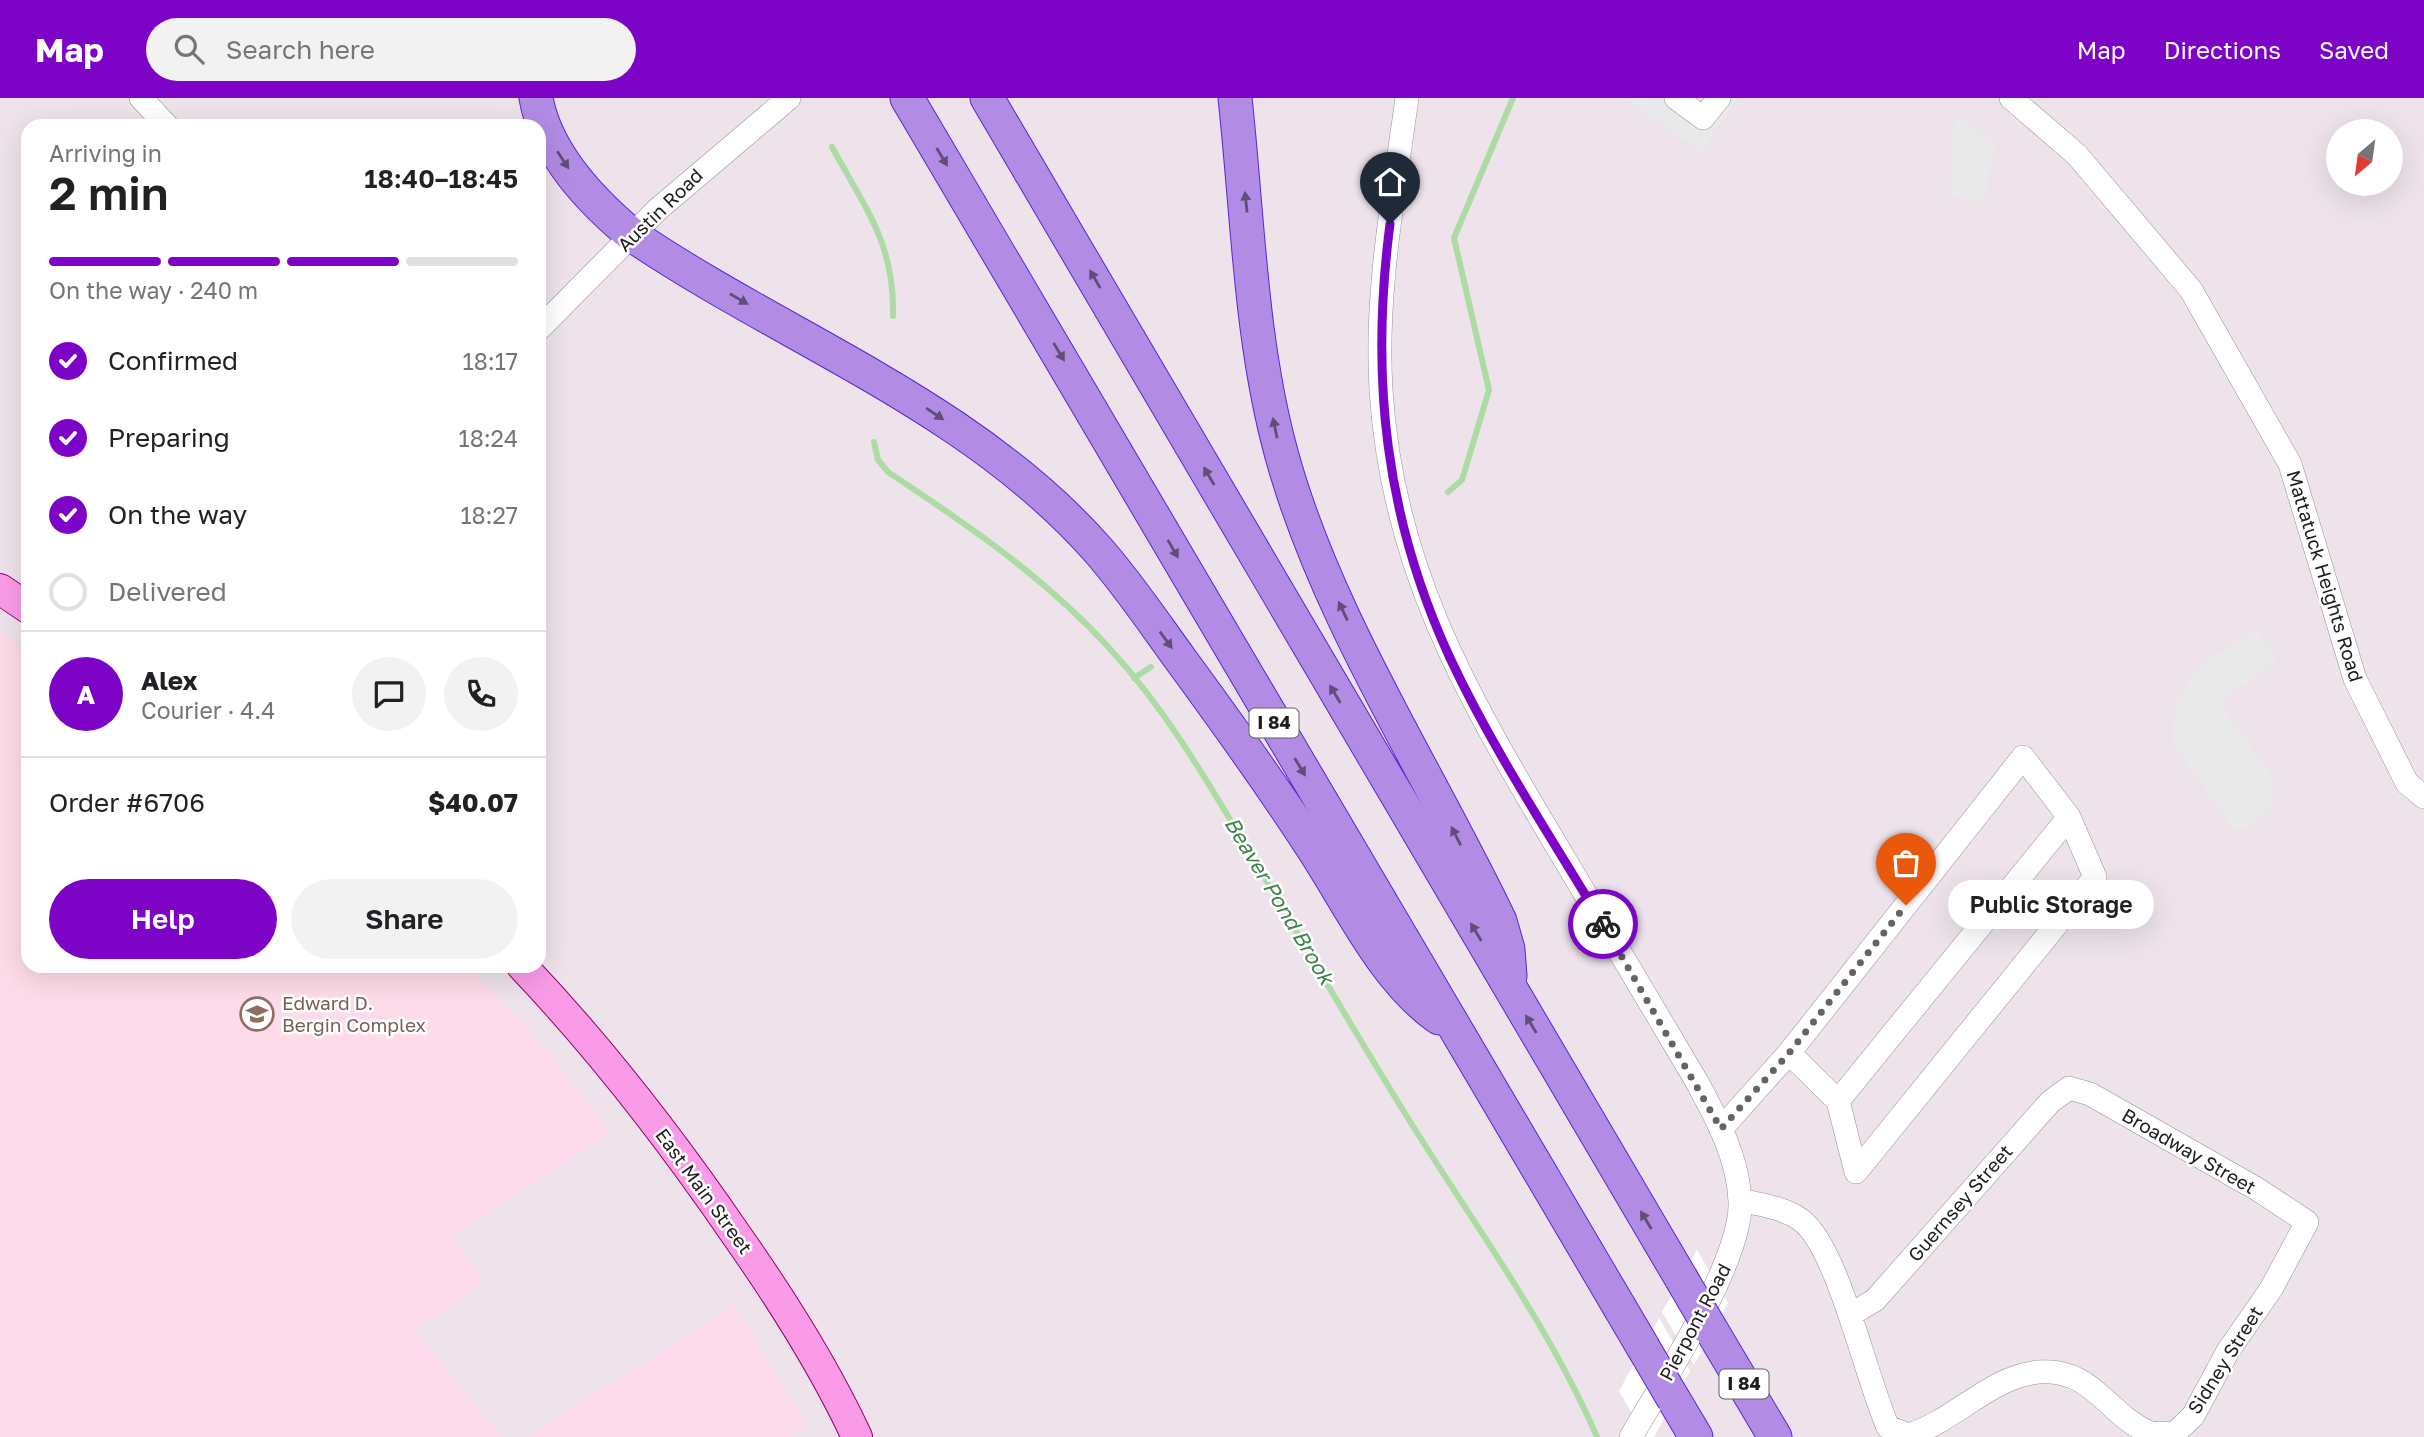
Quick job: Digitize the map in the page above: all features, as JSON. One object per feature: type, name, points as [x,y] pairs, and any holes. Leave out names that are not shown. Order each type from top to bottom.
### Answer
[{"type":"highway","points":[[536,98],[541,119]]},
{"type":"highway","name":"I 84","points":[[907,98],[1696,1437]]},
{"type":"highway","name":"I 84","points":[[987,98],[1775,1437]]},
{"type":"highway","points":[[1235,98],[1262,347],[1282,456],[1316,548],[1346,618],[1500,922],[1508,949],[1511,990]]},
{"type":"highway","points":[[546,129],[564,163],[595,202],[632,235],[931,411],[1011,469],[1072,522],[1121,577],[1222,716],[1309,842],[1396,979],[1421,1004],[1455,1028]]},
{"type":"main road","points":[[0,589],[21,603]]},
{"type":"main road","name":"East Main Street","points":[[528,973],[601,1055],[715,1203],[809,1347],[857,1437]]},
{"type":"street","points":[[141,98],[160,119]]},
{"type":"street","name":"Austin Road","points":[[546,323],[632,235],[708,164],[789,98]]},
{"type":"street","name":"Pierpont Road","points":[[1407,98],[1382,289],[1380,369],[1387,447],[1408,546],[1439,633],[1475,705],[1680,1052],[1721,1129],[1734,1164],[1740,1200],[1739,1226],[1729,1259],[1631,1437]]},
{"type":"street","points":[[1675,98],[1703,118],[1719,98]]},
{"type":"street","name":"Mattatuck Heights Road","points":[[2011,98],[2077,155],[2191,290],[2290,464],[2355,679],[2407,783],[2424,797]]},
{"type":"street","points":[[1721,1129],[1789,1053],[2023,757],[2069,817],[2095,877],[1856,1172],[1838,1101],[1789,1053]]},
{"type":"street","points":[[1838,1101],[2069,817]]},
{"type":"street","name":"Broadway Street","points":[[2069,1088],[2090,1094],[2257,1189],[2307,1222]]},
{"type":"street","name":"Guernsey Street","points":[[1850,1315],[1875,1300],[2050,1102],[2069,1088]]},
{"type":"street","points":[[1740,1200],[1787,1211],[1804,1222],[1827,1256],[1850,1315]]},
{"type":"street","name":"Sidney Street","points":[[1850,1315],[1876,1400],[1888,1427],[1908,1435],[1925,1430],[1983,1393],[2018,1377],[2039,1372],[2063,1374],[2089,1384],[2129,1420],[2151,1433],[2175,1433],[2193,1416],[2228,1351],[2271,1289],[2307,1222]]},
{"type":"shaded area","points":[[1627,98],[1679,98],[1694,109],[1702,98],[1740,98],[1700,152]]},
{"type":"shaded area","points":[[1955,113],[1995,145],[1984,202],[1950,196]]},
{"type":"shaded area","points":[[2256,630],[2278,659],[2219,703],[2274,779],[2271,809],[2243,830],[2234,829],[2172,743],[2176,699],[2203,664]]},
{"type":"shaded area","name":"Edward D. Bergin Complex","points":[[0,634],[21,648],[21,973],[475,973],[542,1045],[611,1133],[451,1235],[483,1283],[414,1329],[501,1437],[0,1437]]},
{"type":"shaded area","points":[[735,1304],[806,1425],[788,1437],[528,1437]]},
{"type":"pier","points":[[1697,1250],[1728,1303],[1694,1365],[1662,1312]]},
{"type":"pier","points":[[1659,1318],[1690,1371],[1654,1437],[1646,1437],[1619,1391]]},
{"type":"waterway","points":[[1448,492],[1462,480],[1489,390],[1454,238],[1513,98]]},
{"type":"waterway","name":"Beaver Pond Brook","points":[[832,147],[876,227],[889,268],[893,316]]},
{"type":"waterway","name":"Beaver Pond Brook","points":[[874,442],[878,460],[888,472],[977,533],[1060,599],[1111,650],[1152,699],[1205,779],[1424,1144],[1504,1266],[1554,1350],[1597,1437]]},
{"type":"waterway","points":[[1134,678],[1151,667]]},
{"type":"way so far","points":[[1603,924],[1721,1129],[1789,1053],[1906,905]]},
{"type":"place","name":"Public Storage","points":[[1906,905]]},
{"type":"place","name":"Edward D. Bergin Complex","points":[[257,1014]]},
{"type":"route","points":[[1390,224],[1380,331],[1382,410],[1391,474],[1408,546],[1429,610],[1451,661],[1500,751],[1603,924]]}]
